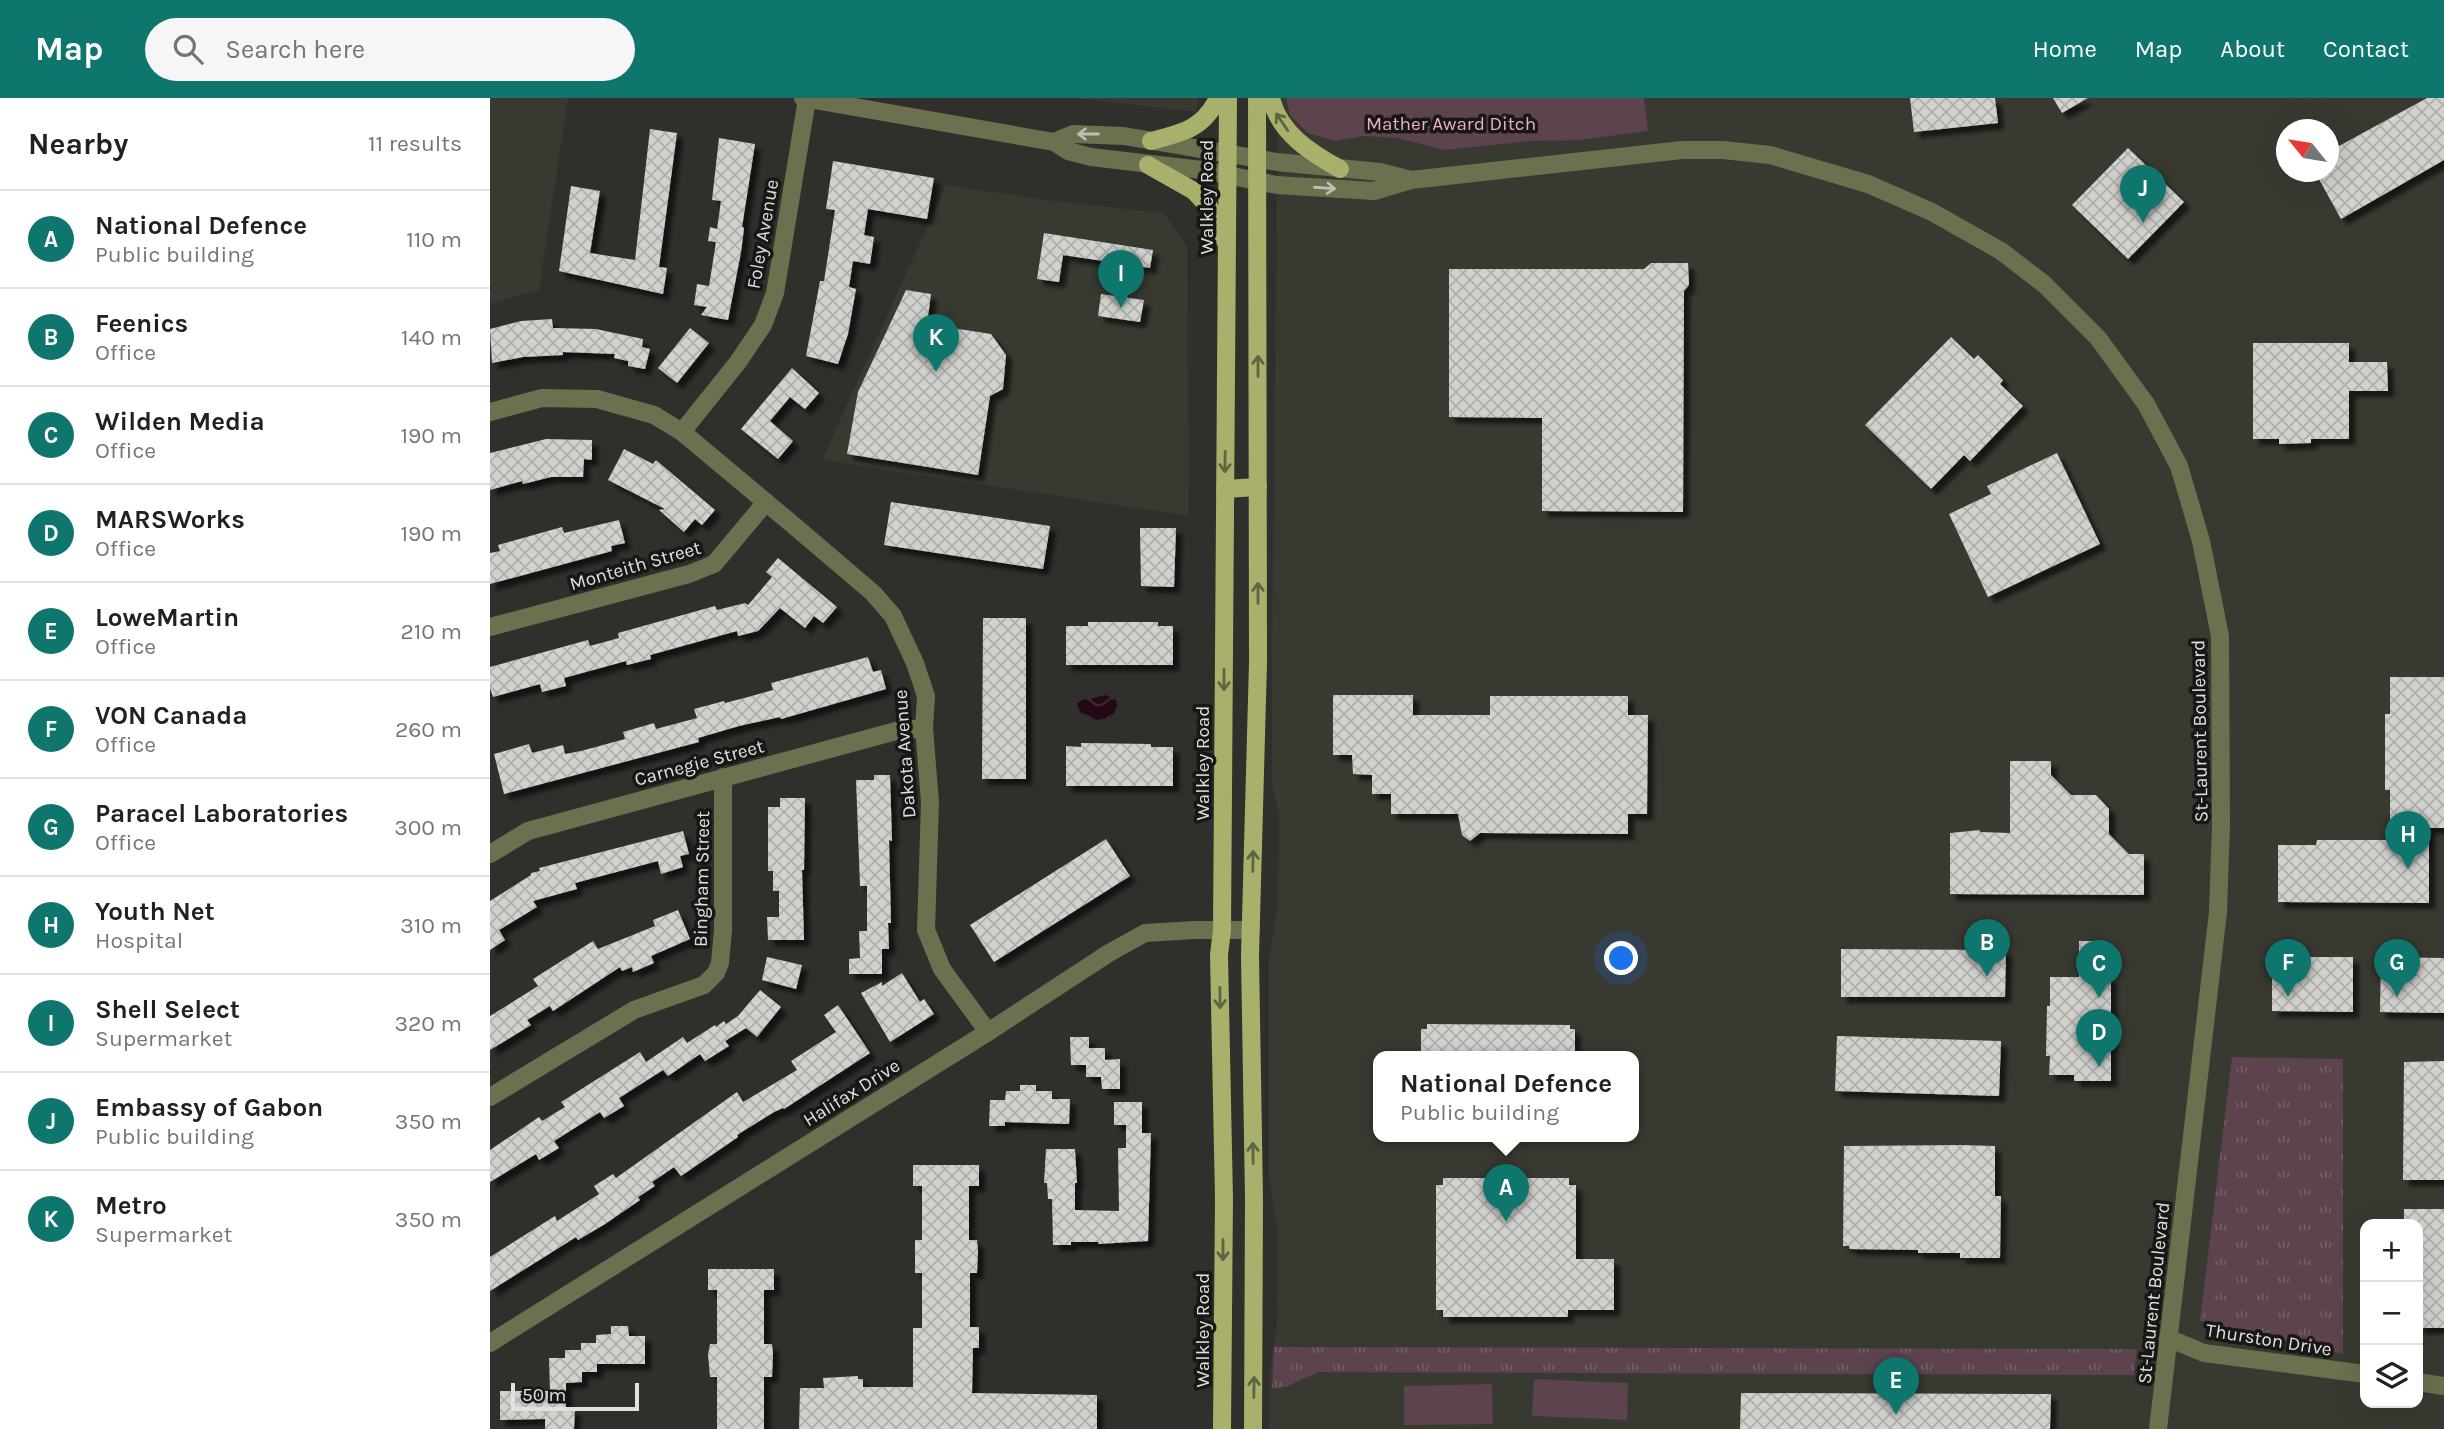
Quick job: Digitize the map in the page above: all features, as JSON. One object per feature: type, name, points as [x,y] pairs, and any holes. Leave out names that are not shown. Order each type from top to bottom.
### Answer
[{"type":"main road","points":[[1151,141],[1199,125],[1218,98]]},
{"type":"main road","name":"Walkley Road","points":[[1222,1429],[1224,1199],[1219,955],[1222,930],[1228,98]]},
{"type":"main road","points":[[1253,1429],[1251,930],[1258,675],[1257,98]]},
{"type":"main road","points":[[1271,98],[1280,122],[1291,134],[1309,150],[1340,169]]},
{"type":"main road","points":[[1148,165],[1194,191],[1209,207],[1228,247]]},
{"type":"main road","points":[[1225,489],[1258,488]]},
{"type":"main road","points":[[1224,1199],[1254,1199]]},
{"type":"main road","points":[[1223,1348],[1254,1345]]},
{"type":"street","name":"St-Laurent Boulevard","points":[[805,98],[1054,142],[1068,151],[1227,175],[1256,183],[1374,191],[1412,180],[1682,150],[1770,155],[1868,184],[1932,212],[2001,251],[2044,284],[2098,338],[2147,404],[2179,466],[2201,541],[2220,636],[2221,825],[2218,912],[2158,1429]]},
{"type":"street","name":"Foley Avenue","points":[[682,432],[738,362],[763,325],[775,293],[805,98]]},
{"type":"street","name":"St-Laurent Boulevard","points":[[1054,142],[1073,134],[1095,134],[1256,158],[1380,172],[1412,180]]},
{"type":"street","name":"Dakota Avenue","points":[[490,412],[541,398],[597,399],[654,415],[682,432],[766,502],[873,593],[893,616],[915,663],[926,696],[924,729],[930,802],[926,930],[942,969],[988,1032]]},
{"type":"street","name":"Monteith Street","points":[[490,627],[689,574],[715,564],[766,502]]},
{"type":"street","name":"Carnegie Street","points":[[490,855],[528,831],[896,731],[924,729]]},
{"type":"street","name":"Bingham Street","points":[[490,1097],[634,1010],[704,985],[716,973],[720,963],[723,930],[723,777]]},
{"type":"street","name":"Halifax Drive","points":[[490,1343],[988,1032],[1109,953],[1145,933],[1251,930]]},
{"type":"street","name":"Thurston Drive","points":[[2168,1338],[2204,1353],[2360,1373]]},
{"type":"street","points":[[2423,1383],[2444,1386]]},
{"type":"shaded area","points":[[490,98],[568,98],[539,290],[490,304]]},
{"type":"shaded area","points":[[1074,98],[1198,98],[1197,112]]},
{"type":"shaded area","points":[[1278,98],[2444,98],[2444,1429],[1269,1429],[1270,1369],[1277,1325],[1278,1234],[1269,1178],[1269,959],[1278,905],[1279,814],[1272,784]]},
{"type":"shaded area","points":[[946,185],[1046,200],[1164,213],[1187,247],[1189,516],[822,460]]},
{"type":"green space","name":"Mather Award Ditch","points":[[1286,98],[1644,98],[1648,131],[1579,140],[1530,141],[1445,150],[1397,138],[1364,136],[1335,141],[1308,133],[1290,115]]},
{"type":"green space","points":[[2232,1057],[2343,1059],[2343,1354],[2200,1321]]},
{"type":"green space","points":[[1274,1347],[2137,1349],[2134,1375],[1318,1372],[1286,1387],[1272,1388]]},
{"type":"green space","points":[[1534,1379],[1628,1383],[1627,1420],[1532,1416]]},
{"type":"green space","points":[[1492,1384],[1493,1424],[1404,1425],[1404,1386]]},
{"type":"water","points":[[1105,695],[1116,700],[1117,707],[1111,718],[1096,720],[1080,712],[1077,704],[1079,699]]},
{"type":"building","points":[[1910,98],[1995,98],[1998,123],[1914,132]]},
{"type":"building","points":[[2053,98],[2088,98],[2062,113]]},
{"type":"building","points":[[2427,98],[2444,98],[2444,160],[2341,219],[2321,182],[2339,182],[2339,146]]},
{"type":"building","points":[[650,129],[677,133],[659,267],[667,268],[663,294],[559,271],[571,186],[600,191],[590,253],[635,260]]},
{"type":"building","points":[[719,138],[755,144],[742,227],[741,252],[728,320],[701,315],[707,307],[694,305],[697,284],[709,286],[716,242],[708,241],[710,227],[717,229],[721,201],[712,200]]},
{"type":"building","points":[[2128,148],[2184,202],[2128,259],[2072,205]]},
{"type":"building","points":[[833,161],[934,178],[927,219],[868,209],[864,235],[874,237],[870,264],[853,261],[849,287],[856,289],[848,334],[838,364],[806,356],[820,281],[824,281],[835,210],[826,209]]},
{"type":"building","points":[[1044,233],[1153,250],[1150,268],[1063,255],[1059,282],[1037,279]]},
{"type":"building","points":[[1651,263],[1688,263],[1689,285],[1684,291],[1683,512],[1542,511],[1542,418],[1449,417],[1449,269],[1644,269]]},
{"type":"building","points":[[906,290],[931,294],[927,324],[991,334],[1006,355],[1003,389],[990,396],[978,475],[847,454],[858,392]]},
{"type":"building","points":[[1101,294],[1144,300],[1140,322],[1098,316]]},
{"type":"building","points":[[552,319],[553,328],[596,329],[643,339],[642,347],[650,349],[645,369],[628,366],[628,361],[614,358],[615,354],[563,352],[563,355],[523,357],[492,363],[490,329],[521,321]]},
{"type":"building","points":[[690,328],[709,343],[677,383],[658,368]]},
{"type":"building","points":[[1951,337],[1974,359],[1978,355],[2003,380],[2000,384],[2023,406],[1970,461],[1964,455],[1931,489],[1865,425]]},
{"type":"building","points":[[2253,343],[2349,343],[2349,362],[2387,362],[2388,391],[2349,391],[2349,439],[2311,439],[2311,443],[2279,444],[2279,439],[2253,439]]},
{"type":"building","points":[[792,368],[819,393],[805,409],[790,397],[770,421],[793,441],[778,459],[741,429]]},
{"type":"building","points":[[546,439],[592,440],[592,460],[584,459],[583,477],[551,477],[523,484],[522,481],[490,490],[490,453]]},
{"type":"building","points":[[624,449],[653,464],[656,460],[715,510],[702,525],[695,519],[684,532],[659,510],[665,509],[608,480]]},
{"type":"building","points":[[2057,453],[2100,544],[1988,597],[1949,514],[1991,494],[1987,486]]},
{"type":"building","points":[[891,502],[1050,526],[1043,569],[884,545]]},
{"type":"building","points":[[619,520],[625,543],[611,546],[612,551],[490,584],[490,553],[500,551],[498,545],[562,527],[564,533]]},
{"type":"building","points":[[1140,528],[1176,528],[1174,587],[1141,586]]},
{"type":"building","points":[[778,558],[837,607],[823,623],[814,616],[805,628],[780,608],[758,631],[738,636],[737,631],[650,655],[651,659],[627,665],[626,661],[564,678],[566,686],[542,692],[540,684],[493,697],[490,667],[588,640],[590,646],[619,638],[618,633],[715,606],[717,610],[745,603],[748,605],[772,577],[766,572]]},
{"type":"building","points":[[983,618],[1026,618],[1026,779],[982,779]]},
{"type":"building","points":[[1088,622],[1158,622],[1158,626],[1173,626],[1173,665],[1066,665],[1066,626],[1088,626]]},
{"type":"building","points":[[868,657],[873,672],[881,670],[886,689],[781,719],[780,717],[739,726],[698,738],[699,742],[504,794],[494,754],[529,744],[532,753],[563,745],[565,754],[581,751],[625,739],[623,732],[654,723],[656,729],[697,718],[694,709],[773,690],[771,683]]},
{"type":"building","points":[[2390,677],[2444,677],[2444,828],[2429,828],[2429,903],[2278,902],[2278,845],[2316,845],[2317,840],[2390,840],[2390,790],[2385,790],[2385,714],[2390,714]]},
{"type":"building","points":[[1333,695],[1413,695],[1413,715],[1490,715],[1490,696],[1628,696],[1628,715],[1648,715],[1647,814],[1628,814],[1628,834],[1480,833],[1470,841],[1462,835],[1458,814],[1391,814],[1391,794],[1372,794],[1372,775],[1353,774],[1352,755],[1333,755]]},
{"type":"building","points":[[1081,743],[1173,747],[1173,786],[1066,786],[1066,746],[1081,747]]},
{"type":"building","points":[[2010,761],[2051,761],[2051,775],[2071,795],[2096,795],[2109,809],[2109,834],[2129,854],[2144,854],[2144,895],[1950,894],[1950,833],[1980,830],[2010,833]]},
{"type":"building","points":[[874,775],[890,775],[892,841],[889,840],[889,949],[882,949],[882,974],[849,974],[849,959],[860,958],[859,931],[867,931],[867,886],[860,886],[856,780],[874,780]]},
{"type":"building","points":[[780,798],[805,798],[802,870],[804,940],[768,940],[767,917],[779,917],[779,891],[773,891],[773,871],[768,871],[768,807],[780,807]]},
{"type":"building","points":[[683,831],[689,854],[680,856],[683,867],[661,874],[658,861],[575,883],[577,889],[533,901],[537,907],[499,930],[505,940],[490,950],[490,901],[531,873],[540,871],[539,868]]},
{"type":"building","points":[[1106,839],[1130,876],[994,962],[970,925]]},
{"type":"building","points":[[678,910],[690,939],[651,956],[654,963],[633,972],[632,967],[622,971],[620,967],[553,1011],[550,1006],[527,1020],[531,1025],[490,1050],[490,1016],[538,986],[533,979],[593,941],[598,949],[655,926],[653,920]]},
{"type":"building","points":[[2079,941],[2106,941],[2106,978],[2111,977],[2111,1081],[2074,1081],[2074,1075],[2049,1075],[2050,1056],[2046,1056],[2050,977],[2079,977]]},
{"type":"building","points":[[1841,949],[2006,950],[2005,997],[1841,997]]},
{"type":"building","points":[[767,957],[802,965],[796,989],[762,980]]},
{"type":"building","points":[[2272,957],[2353,957],[2353,1012],[2272,1011]]},
{"type":"building","points":[[2381,957],[2444,958],[2444,1013],[2380,1012]]},
{"type":"building","points":[[902,973],[920,1002],[924,999],[934,1014],[890,1042],[861,993],[882,982],[882,986]]},
{"type":"building","points":[[760,990],[781,1007],[757,1037],[746,1028],[725,1041],[729,1046],[705,1061],[700,1054],[668,1076],[663,1070],[619,1098],[624,1106],[604,1118],[600,1112],[554,1141],[559,1148],[539,1160],[536,1154],[490,1182],[490,1150],[539,1117],[542,1121],[565,1107],[561,1102],[640,1052],[646,1062],[683,1037],[687,1043],[715,1025],[716,1027],[724,1021],[726,1024],[738,1016]]},
{"type":"building","points":[[838,1005],[870,1053],[784,1109],[774,1112],[737,1135],[738,1137],[681,1176],[674,1167],[652,1182],[655,1186],[638,1197],[640,1200],[605,1224],[578,1240],[576,1237],[490,1291],[490,1257],[555,1216],[557,1221],[599,1194],[594,1186],[613,1174],[616,1178],[737,1092],[743,1102],[797,1070],[791,1061],[836,1032],[824,1015]]},
{"type":"building","points":[[1427,1024],[1570,1025],[1570,1029],[1575,1029],[1575,1051],[1421,1051],[1421,1029],[1427,1029]]},
{"type":"building","points":[[1837,1036],[2001,1041],[1999,1096],[1835,1091]]},
{"type":"building","points":[[1070,1037],[1089,1037],[1089,1048],[1105,1048],[1105,1060],[1120,1059],[1120,1089],[1102,1089],[1101,1077],[1086,1077],[1086,1065],[1071,1065]]},
{"type":"building","points":[[2444,1061],[2444,1180],[2403,1180],[2404,1062]]},
{"type":"building","points":[[1020,1085],[1036,1085],[1036,1091],[1052,1091],[1052,1099],[1070,1099],[1069,1124],[1005,1122],[1005,1126],[989,1126],[990,1100],[1005,1100],[1006,1091],[1020,1091]]},
{"type":"building","points":[[1114,1102],[1142,1102],[1142,1133],[1151,1133],[1148,1241],[1098,1244],[1099,1242],[1071,1242],[1071,1245],[1053,1245],[1052,1199],[1048,1199],[1047,1183],[1044,1183],[1046,1149],[1075,1149],[1075,1210],[1119,1211],[1118,1148],[1126,1148],[1126,1125],[1114,1125]]},
{"type":"building","points":[[1844,1146],[1995,1146],[1995,1196],[2001,1196],[2000,1258],[1960,1258],[1960,1253],[1849,1249],[1849,1246],[1843,1246]]},
{"type":"building","points":[[913,1165],[979,1165],[979,1186],[969,1186],[969,1240],[977,1240],[978,1250],[977,1273],[970,1273],[970,1327],[979,1327],[979,1348],[973,1348],[972,1393],[1097,1395],[1097,1429],[799,1429],[800,1388],[824,1388],[823,1378],[858,1376],[858,1379],[863,1379],[863,1387],[913,1387],[913,1328],[922,1328],[922,1273],[915,1273],[915,1240],[922,1240],[922,1186],[913,1186]]},
{"type":"building","points":[[1443,1178],[1569,1178],[1569,1185],[1576,1185],[1576,1259],[1614,1259],[1614,1310],[1568,1310],[1568,1317],[1443,1317],[1443,1310],[1436,1310],[1436,1185],[1443,1185]]},
{"type":"building","points":[[2404,1209],[2444,1209],[2444,1328],[2423,1328],[2423,1219],[2404,1219]]},
{"type":"building","points":[[708,1269],[774,1269],[774,1290],[764,1290],[764,1344],[772,1344],[773,1354],[772,1377],[764,1377],[764,1429],[717,1429],[717,1377],[710,1377],[708,1354],[710,1344],[717,1344],[717,1290],[708,1290]]},
{"type":"building","points":[[611,1326],[628,1326],[629,1336],[645,1336],[645,1364],[597,1364],[597,1372],[582,1372],[582,1382],[566,1383],[566,1409],[575,1409],[574,1429],[545,1429],[545,1419],[500,1420],[500,1391],[550,1391],[549,1358],[565,1358],[565,1350],[581,1350],[581,1343],[596,1343],[596,1335],[611,1334]]},
{"type":"building","points":[[1741,1393],[2051,1394],[2050,1429],[1740,1429]]},
{"type":"place","name":"Embassy of Gabon","points":[[2143,223]]},
{"type":"place","name":"Shell Select","points":[[1121,308]]},
{"type":"place","name":"Metro","points":[[936,372]]},
{"type":"place","name":"Youth Net","points":[[2408,869]]},
{"type":"place","name":"Feenics","points":[[1987,977]]},
{"type":"place","name":"VON Canada","points":[[2288,997]]},
{"type":"place","name":"Paracel Laboratories","points":[[2397,997]]},
{"type":"place","name":"Wilden Media","points":[[2099,998]]},
{"type":"place","name":"MARSWorks","points":[[2099,1067]]},
{"type":"place","name":"National Defence","points":[[1506,1222]]},
{"type":"place","name":"LoweMartin","points":[[1896,1415]]}]
